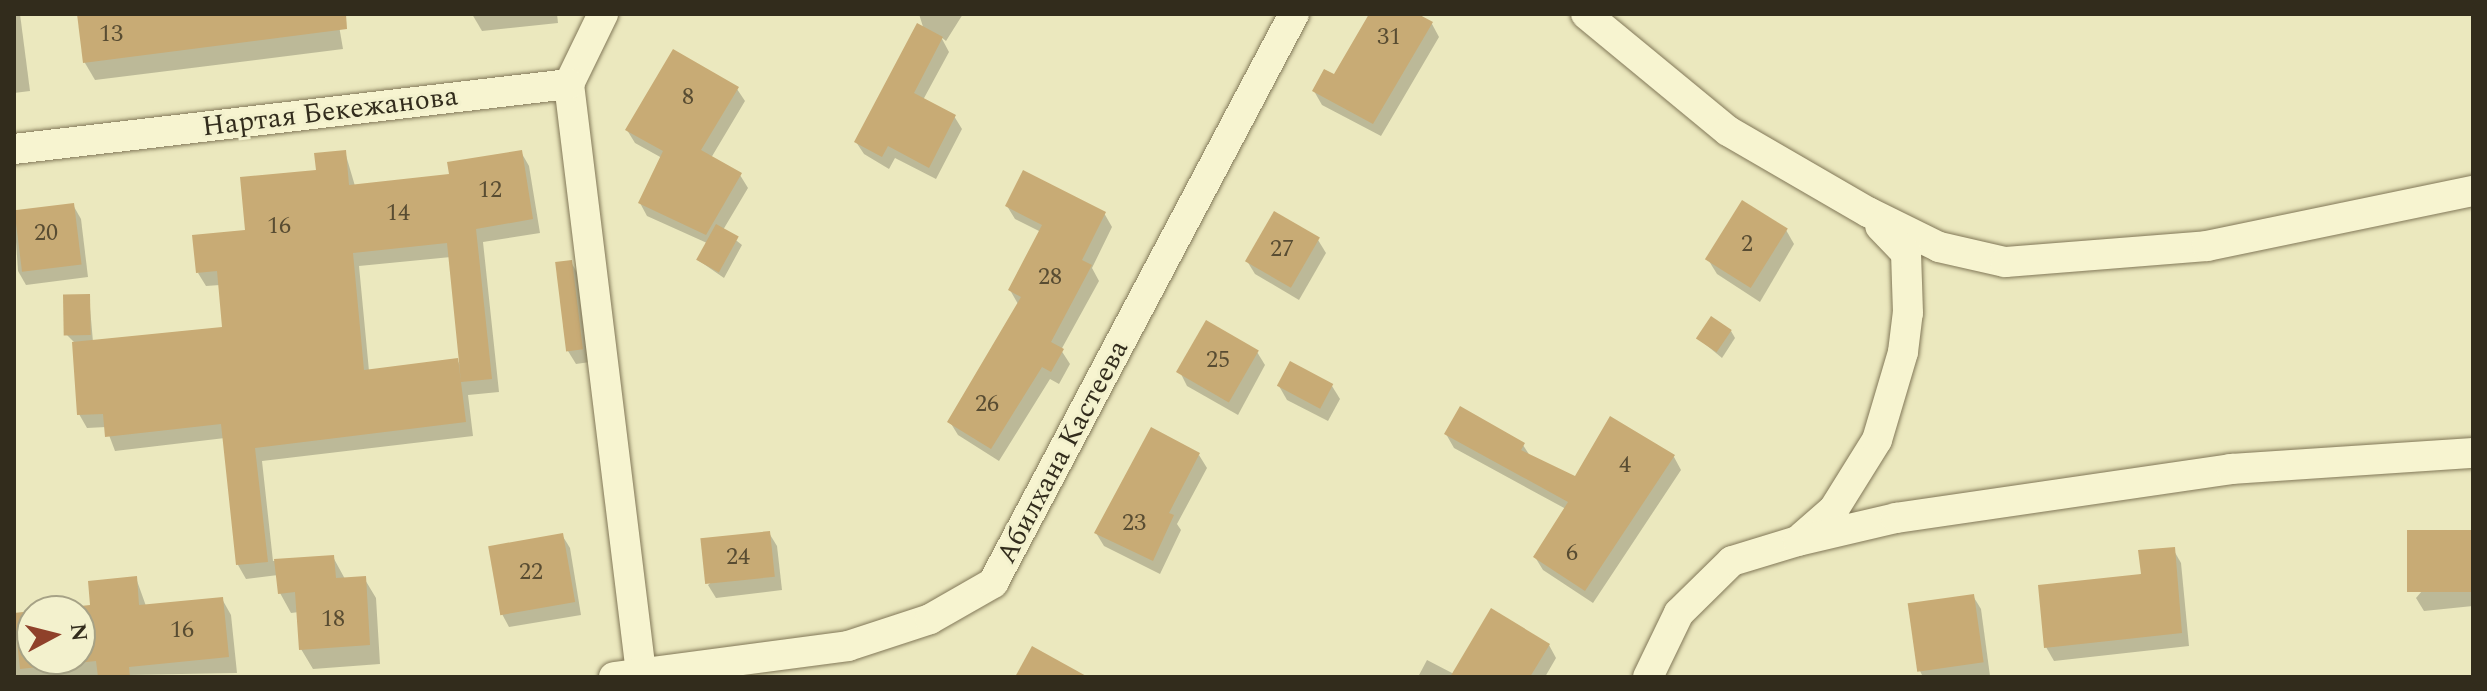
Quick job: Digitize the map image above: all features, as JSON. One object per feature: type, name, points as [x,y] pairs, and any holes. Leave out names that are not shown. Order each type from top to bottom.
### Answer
[{"type":"street","points":[[603,14],[569,84],[627,675]]},
{"type":"street","name":"Абилхана Кастеева","points":[[627,675],[848,646],[930,619],[993,583],[1294,14]]},
{"type":"street","points":[[1586,14],[1728,131],[1868,212],[1939,247],[2005,262],[2207,246],[2473,191]]},
{"type":"street","name":"Нартая Бекежанова","points":[[14,149],[569,84]]},
{"type":"street","points":[[1798,541],[1834,509],[1877,440],[1903,352],[1908,313],[1906,253],[1868,212]]},
{"type":"street","points":[[1648,677],[1679,613],[1732,561],[1798,541],[1896,518],[2231,469],[2473,453]]},
{"type":"building","points":[[77,14],[346,14],[347,29],[83,63]]},
{"type":"building","points":[[1369,14],[1418,14],[1433,22],[1373,124],[1312,91],[1324,69],[1334,74]]},
{"type":"building","points":[[917,23],[943,37],[914,93],[956,115],[929,168],[888,146],[882,157],[854,142]]},
{"type":"building","points":[[673,49],[739,87],[701,150],[742,173],[706,235],[638,203],[663,151],[625,130]]},
{"type":"building","points":[[346,150],[349,185],[449,174],[447,162],[522,150],[533,219],[476,229],[492,379],[461,382],[466,422],[255,448],[268,562],[236,565],[221,424],[105,437],[103,414],[77,415],[72,342],[222,327],[217,271],[196,273],[192,235],[245,230],[240,177],[316,170],[314,153]],"holes":[[[447,243],[461,382],[458,358],[364,370],[353,253]]]},
{"type":"building","points":[[1023,170],[1106,212],[1082,260],[1092,265],[1051,342],[1064,349],[1051,372],[1042,367],[991,449],[947,422],[1021,297],[1008,290],[1042,225],[1005,206]]},
{"type":"building","points":[[1742,200],[1788,229],[1751,288],[1705,259]]},
{"type":"building","points":[[74,203],[82,265],[22,272],[14,210]]},
{"type":"building","points":[[1274,211],[1320,238],[1291,288],[1245,261]]},
{"type":"building","points":[[716,224],[739,237],[719,272],[696,260]]},
{"type":"building","points":[[572,260],[583,349],[566,351],[555,262]]},
{"type":"building","points":[[63,294],[90,294],[91,335],[64,335]]},
{"type":"building","points":[[1711,316],[1732,330],[1717,352],[1696,338]]},
{"type":"building","points":[[1206,320],[1259,350],[1229,402],[1176,372]]},
{"type":"building","points":[[1290,361],[1333,384],[1320,409],[1277,386]]},
{"type":"building","points":[[1460,406],[1525,443],[1521,450],[1575,476],[1610,416],[1675,455],[1585,591],[1533,557],[1568,502],[1444,434]]},
{"type":"building","points":[[1151,427],[1200,453],[1169,513],[1174,515],[1153,561],[1094,533]]},
{"type":"building","points":[[2407,530],[2473,530],[2473,592],[2407,592]]},
{"type":"building","points":[[770,531],[775,577],[705,584],[700,538]]},
{"type":"building","points":[[563,533],[575,602],[500,615],[488,546]]},
{"type":"building","points":[[2175,547],[2182,633],[2044,648],[2038,585],[2141,574],[2138,550]]},
{"type":"building","points":[[334,555],[336,578],[366,576],[370,645],[299,650],[295,592],[278,594],[274,559]]},
{"type":"building","points":[[137,576],[139,605],[223,597],[229,657],[129,667],[130,677],[98,677],[96,595],[89,595],[88,581]]},
{"type":"building","points":[[1974,594],[1984,662],[1917,672],[1908,603]]},
{"type":"building","points":[[1491,608],[1550,644],[1530,677],[1450,677]]},
{"type":"building","points":[[1032,646],[1088,677],[1015,677]]}]
